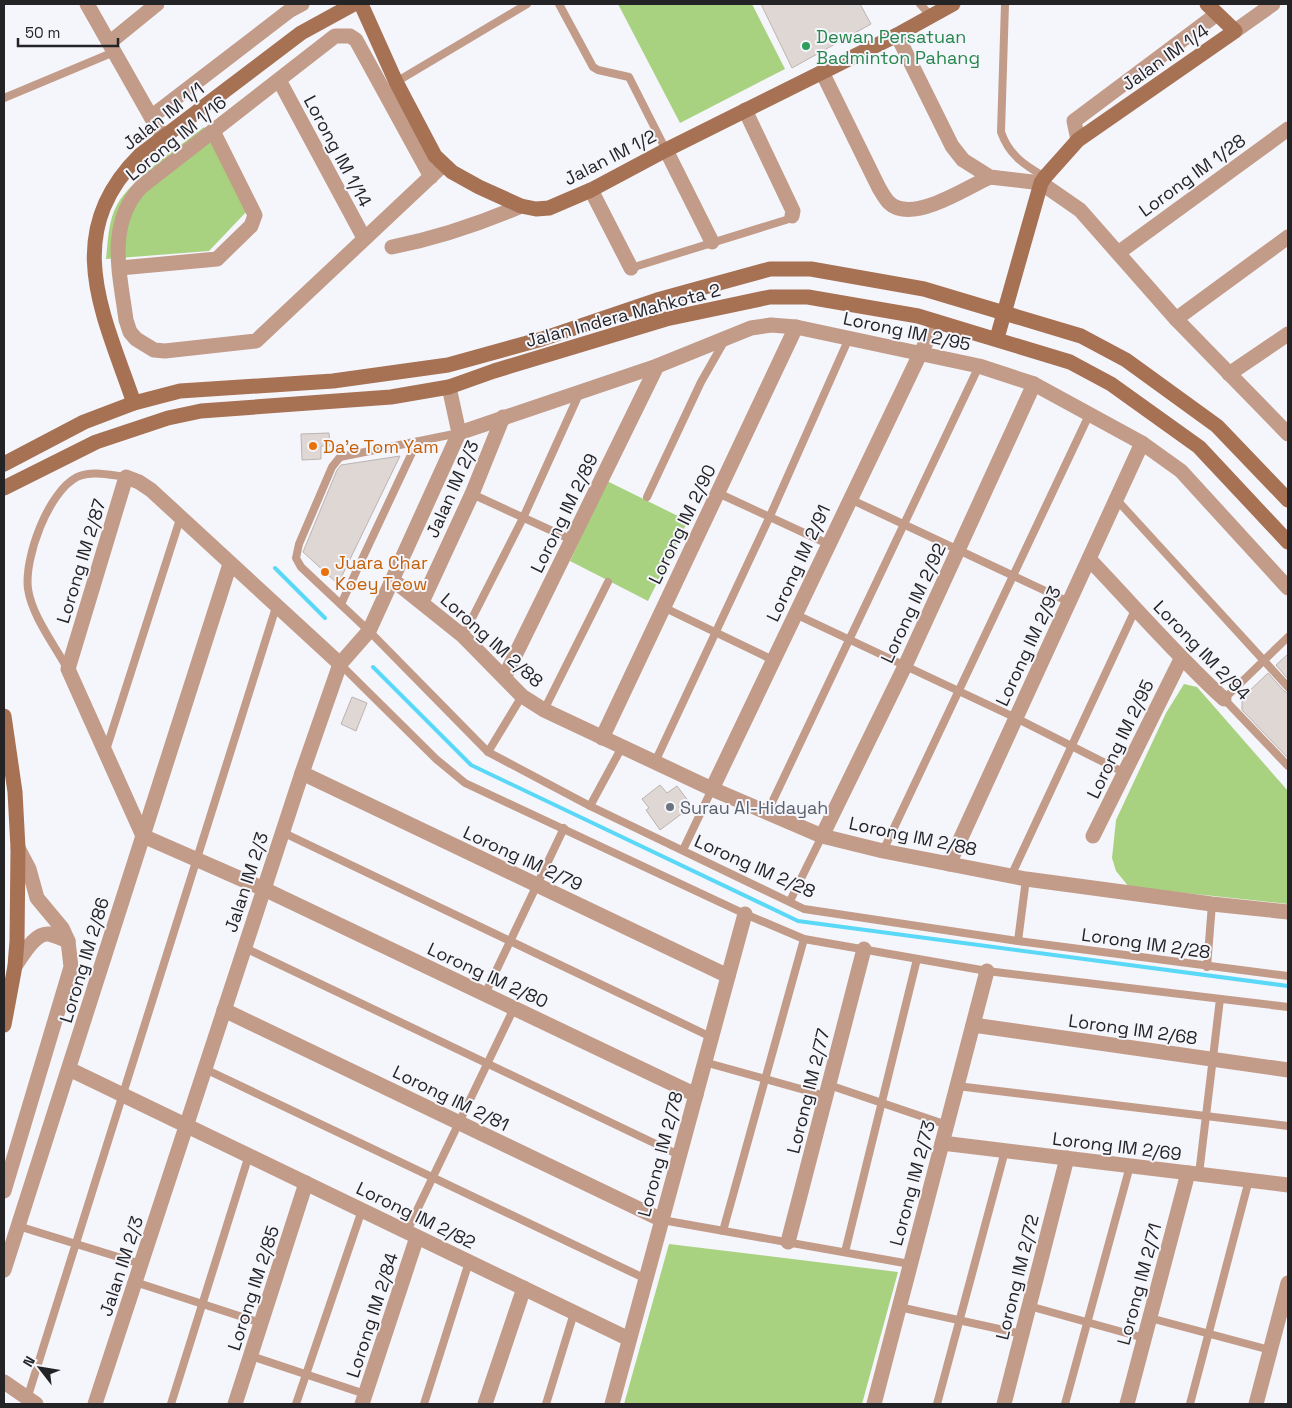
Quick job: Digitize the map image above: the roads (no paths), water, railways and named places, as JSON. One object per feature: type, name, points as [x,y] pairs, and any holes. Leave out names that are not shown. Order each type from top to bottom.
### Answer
[{"type":"street","points":[[88,4],[163,138]]},
{"type":"street","points":[[112,47],[157,4]]},
{"type":"street","name":"Jalan IM 1/1","points":[[151,117],[289,11],[302,4]]},
{"type":"street","name":"Jalan IM 1/1","points":[[134,403],[102,310],[95,278],[93,245],[98,218],[110,190],[124,171],[140,155],[301,33],[354,4]]},
{"type":"street","name":"Jalan IM 1/2","points":[[361,4],[396,82],[435,156],[443,165],[479,187],[521,206],[536,209],[549,208],[590,190],[745,110],[898,35],[953,4]]},
{"type":"street","name":"Jalan IM 1/4","points":[[997,338],[1043,180],[1078,140],[1272,4]]},
{"type":"street","points":[[1212,9],[1235,31]]},
{"type":"street","name":"Jalan IM 1/4","points":[[1078,140],[1074,121],[1212,9]]},
{"type":"street","points":[[898,35],[952,146],[963,160],[990,177],[1043,180],[1080,210],[1176,319],[1286,429]]},
{"type":"street","name":"Lorong IM 1/16","points":[[430,177],[356,40],[350,36],[335,36],[141,187],[133,196],[120,221],[120,268],[126,320],[130,332],[145,346],[165,351],[249,344],[263,336],[443,165]]},
{"type":"street","points":[[822,72],[879,188],[888,202],[897,208],[913,210],[930,206],[990,177]]},
{"type":"street","name":"Lorong IM 1/14","points":[[278,80],[364,238]]},
{"type":"street","points":[[745,110],[793,211],[792,216]]},
{"type":"street","name":"Lorong IM 1/28","points":[[1118,253],[1288,128]]},
{"type":"street","points":[[120,268],[217,259],[251,226],[255,215],[213,131]]},
{"type":"street","points":[[666,150],[712,242]]},
{"type":"street","points":[[590,190],[631,268]]},
{"type":"street","points":[[392,247],[438,238],[482,223],[521,206]]},
{"type":"street","points":[[1176,319],[1288,237]]},
{"type":"street","name":"Jalan Indera Mahkota 2","points":[[4,464],[84,422],[134,403],[180,391],[332,381],[448,366],[542,338],[657,300],[770,269],[811,270],[924,289],[1004,311],[1081,336],[1126,360],[1217,426],[1288,500]]},
{"type":"street","name":"Jalan Indera Mahkota 2","points":[[6,487],[96,442],[168,418],[201,411],[391,397],[449,387],[513,365],[666,319],[770,297],[808,297],[918,316],[997,338],[1070,362],[1111,384],[1198,447],[1288,542]]},
{"type":"street","name":"Lorong IM 2/91","points":[[712,789],[828,544],[937,322]]},
{"type":"street","name":"Lorong IM 2/95","points":[[459,433],[657,366],[758,327],[771,325],[796,327],[978,366],[1034,384],[1142,443],[1181,471],[1288,588]]},
{"type":"street","name":"Lorong IM 2/90","points":[[602,738],[796,327]]},
{"type":"street","points":[[1229,374],[1288,334]]},
{"type":"street","name":"Lorong IM 2/89","points":[[505,676],[657,366]]},
{"type":"street","name":"Lorong IM 2/92","points":[[822,836],[905,666],[1034,384]]},
{"type":"street","name":"Jalan IM 2/3","points":[[95,1404],[282,832],[340,664],[369,631],[459,433],[449,387]]},
{"type":"street","name":"Jalan IM 2/3","points":[[422,602],[472,494],[503,417]]},
{"type":"street","name":"Lorong IM 2/93","points":[[949,864],[1142,443]]},
{"type":"street","points":[[132,480],[181,516],[230,564],[277,604],[340,664]]},
{"type":"street","name":"Lorong IM 2/87","points":[[68,670],[132,480]]},
{"type":"street","name":"Lorong IM 2/94","points":[[1089,559],[1181,659],[1224,699]]},
{"type":"street","name":"Lorong IM 2/86","points":[[4,1270],[230,564]]},
{"type":"street","name":"Lorong IM 2/88","points":[[393,580],[463,636],[505,676],[522,696],[544,710],[712,789],[822,836],[883,851],[1018,877],[1212,904],[1288,912]]},
{"type":"street","name":"Lorong IM 2/95","points":[[1092,836],[1181,659]]},
{"type":"street","points":[[68,670],[143,836]]},
{"type":"street","points":[[4,716],[15,792],[18,848],[15,966],[4,1026]]},
{"type":"street","name":"Lorong IM 2/79","points":[[302,773],[728,976]]},
{"type":"street","name":"Lorong IM 2/80","points":[[143,836],[264,889],[696,1095]]},
{"type":"street","points":[[4,1191],[71,967],[71,954],[62,928],[37,898],[29,870],[18,848]]},
{"type":"street","name":"Lorong IM 2/78","points":[[612,1404],[745,914]]},
{"type":"street","points":[[15,966],[33,941],[41,934],[48,934],[68,942]]},
{"type":"street","name":"Lorong IM 2/77","points":[[788,1242],[864,949]]},
{"type":"street","name":"Lorong IM 2/73","points":[[874,1404],[987,971]]},
{"type":"street","name":"Lorong IM 2/81","points":[[224,1010],[662,1220]]},
{"type":"street","name":"Lorong IM 2/68","points":[[973,1025],[1288,1070]]},
{"type":"street","name":"Lorong IM 2/82","points":[[69,1069],[629,1339]]},
{"type":"street","name":"Lorong IM 2/69","points":[[942,1144],[1288,1185]]},
{"type":"street","name":"Lorong IM 2/72","points":[[1004,1404],[1067,1158]]},
{"type":"street","name":"Lorong IM 2/71","points":[[1127,1404],[1144,1338],[1193,1174]]},
{"type":"street","name":"Lorong IM 2/85","points":[[235,1404],[306,1183]]},
{"type":"street","name":"Lorong IM 2/84","points":[[364,1399],[412,1234]]},
{"type":"street","points":[[1256,1404],[1288,1283]]},
{"type":"street","points":[[485,1404],[524,1288]]},
{"type":"street","points":[[4,1382],[32,1401]]},
{"type":"lane","points":[[396,82],[527,4]]},
{"type":"lane","points":[[558,4],[593,67],[598,70],[628,77],[666,150]]},
{"type":"lane","points":[[920,4],[931,16]]},
{"type":"lane","points":[[1005,4],[1001,132],[1006,146],[1013,155],[1043,180]]},
{"type":"lane","points":[[4,98],[112,47]]},
{"type":"lane","points":[[631,268],[789,219],[792,216]]},
{"type":"lane","points":[[655,762],[770,516],[849,338]]},
{"type":"lane","points":[[647,497],[701,382],[725,339]]},
{"type":"lane","points":[[767,813],[978,366]]},
{"type":"lane","points":[[463,636],[522,518],[580,392]]},
{"type":"lane","points":[[883,851],[1089,415]]},
{"type":"lane","points":[[341,604],[417,442],[459,433]]},
{"type":"lane","name":"Lorong IM 2/28","points":[[417,442],[340,457],[332,467],[299,544],[296,558],[301,567],[369,631],[488,752],[590,806],[804,909],[1018,941],[1288,976]]},
{"type":"lane","points":[[68,670],[37,614],[28,591],[28,576],[34,542],[48,511],[66,485],[77,477],[91,473],[132,480]]},
{"type":"lane","points":[[718,493],[828,544]]},
{"type":"lane","points":[[472,494],[572,540]]},
{"type":"lane","points":[[850,499],[1069,602]]},
{"type":"lane","points":[[1116,499],[1288,687]]},
{"type":"lane","points":[[105,752],[181,516]]},
{"type":"lane","points":[[544,710],[608,582]]},
{"type":"lane","points":[[32,1401],[76,1245],[277,604]]},
{"type":"lane","points":[[663,607],[773,660]]},
{"type":"lane","points":[[1018,941],[1018,877],[1071,746],[1136,608]]},
{"type":"lane","points":[[795,614],[1016,718],[1125,773]]},
{"type":"lane","points":[[1224,699],[1288,637]]},
{"type":"lane","points":[[340,664],[453,775],[474,788],[564,828],[745,914],[804,938],[987,971],[1288,1007]]},
{"type":"lane","points":[[488,752],[522,696]]},
{"type":"lane","name":"Lorong IM 2/94","points":[[1224,699],[1288,766]]},
{"type":"lane","points":[[590,806],[622,747]]},
{"type":"lane","points":[[683,850],[712,789]]},
{"type":"lane","points":[[485,994],[564,828]]},
{"type":"lane","points":[[282,832],[711,1037]]},
{"type":"lane","points":[[790,901],[822,836]]},
{"type":"lane","points":[[1207,967],[1212,904]]},
{"type":"lane","points":[[723,1231],[804,938]]},
{"type":"lane","points":[[244,948],[679,1156]]},
{"type":"lane","points":[[845,1252],[917,959]]},
{"type":"lane","points":[[1193,1174],[1206,1116],[1220,999]]},
{"type":"lane","points":[[412,1234],[432,1178],[514,1008]]},
{"type":"lane","points":[[704,1062],[765,1079],[827,1090],[882,1103],[947,1125]]},
{"type":"lane","points":[[205,1069],[646,1279]]},
{"type":"lane","points":[[957,1086],[1288,1126]]},
{"type":"lane","points":[[937,1404],[1005,1151]]},
{"type":"lane","points":[[171,1404],[249,1155]]},
{"type":"lane","points":[[1065,1404],[1130,1166]]},
{"type":"lane","points":[[1190,1404],[1249,1180]]},
{"type":"lane","points":[[296,1404],[362,1210]]},
{"type":"lane","points":[[662,1220],[910,1264]]},
{"type":"lane","points":[[18,1226],[141,1264]]},
{"type":"lane","points":[[424,1404],[469,1262]]},
{"type":"lane","points":[[135,1282],[261,1323]]},
{"type":"lane","points":[[1029,1306],[1144,1338]]},
{"type":"lane","points":[[899,1307],[1022,1334]]},
{"type":"lane","points":[[546,1404],[574,1313]]},
{"type":"lane","points":[[1150,1318],[1270,1350]]},
{"type":"lane","points":[[250,1356],[306,1374],[364,1399]]},
{"type":"waterway","points":[[275,568],[325,618]]},
{"type":"waterway","points":[[373,667],[471,765],[798,921],[1288,986]]},
{"type":"place","name":"Dewan Persatuan Badminton Pahang","points":[[806,46]]},
{"type":"place","name":"Da'e Tom Yam","points":[[313,446]]},
{"type":"place","name":"Juara Char Koey Teow","points":[[325,572]]},
{"type":"place","name":"Surau Al-Hidayah","points":[[670,807]]}]
